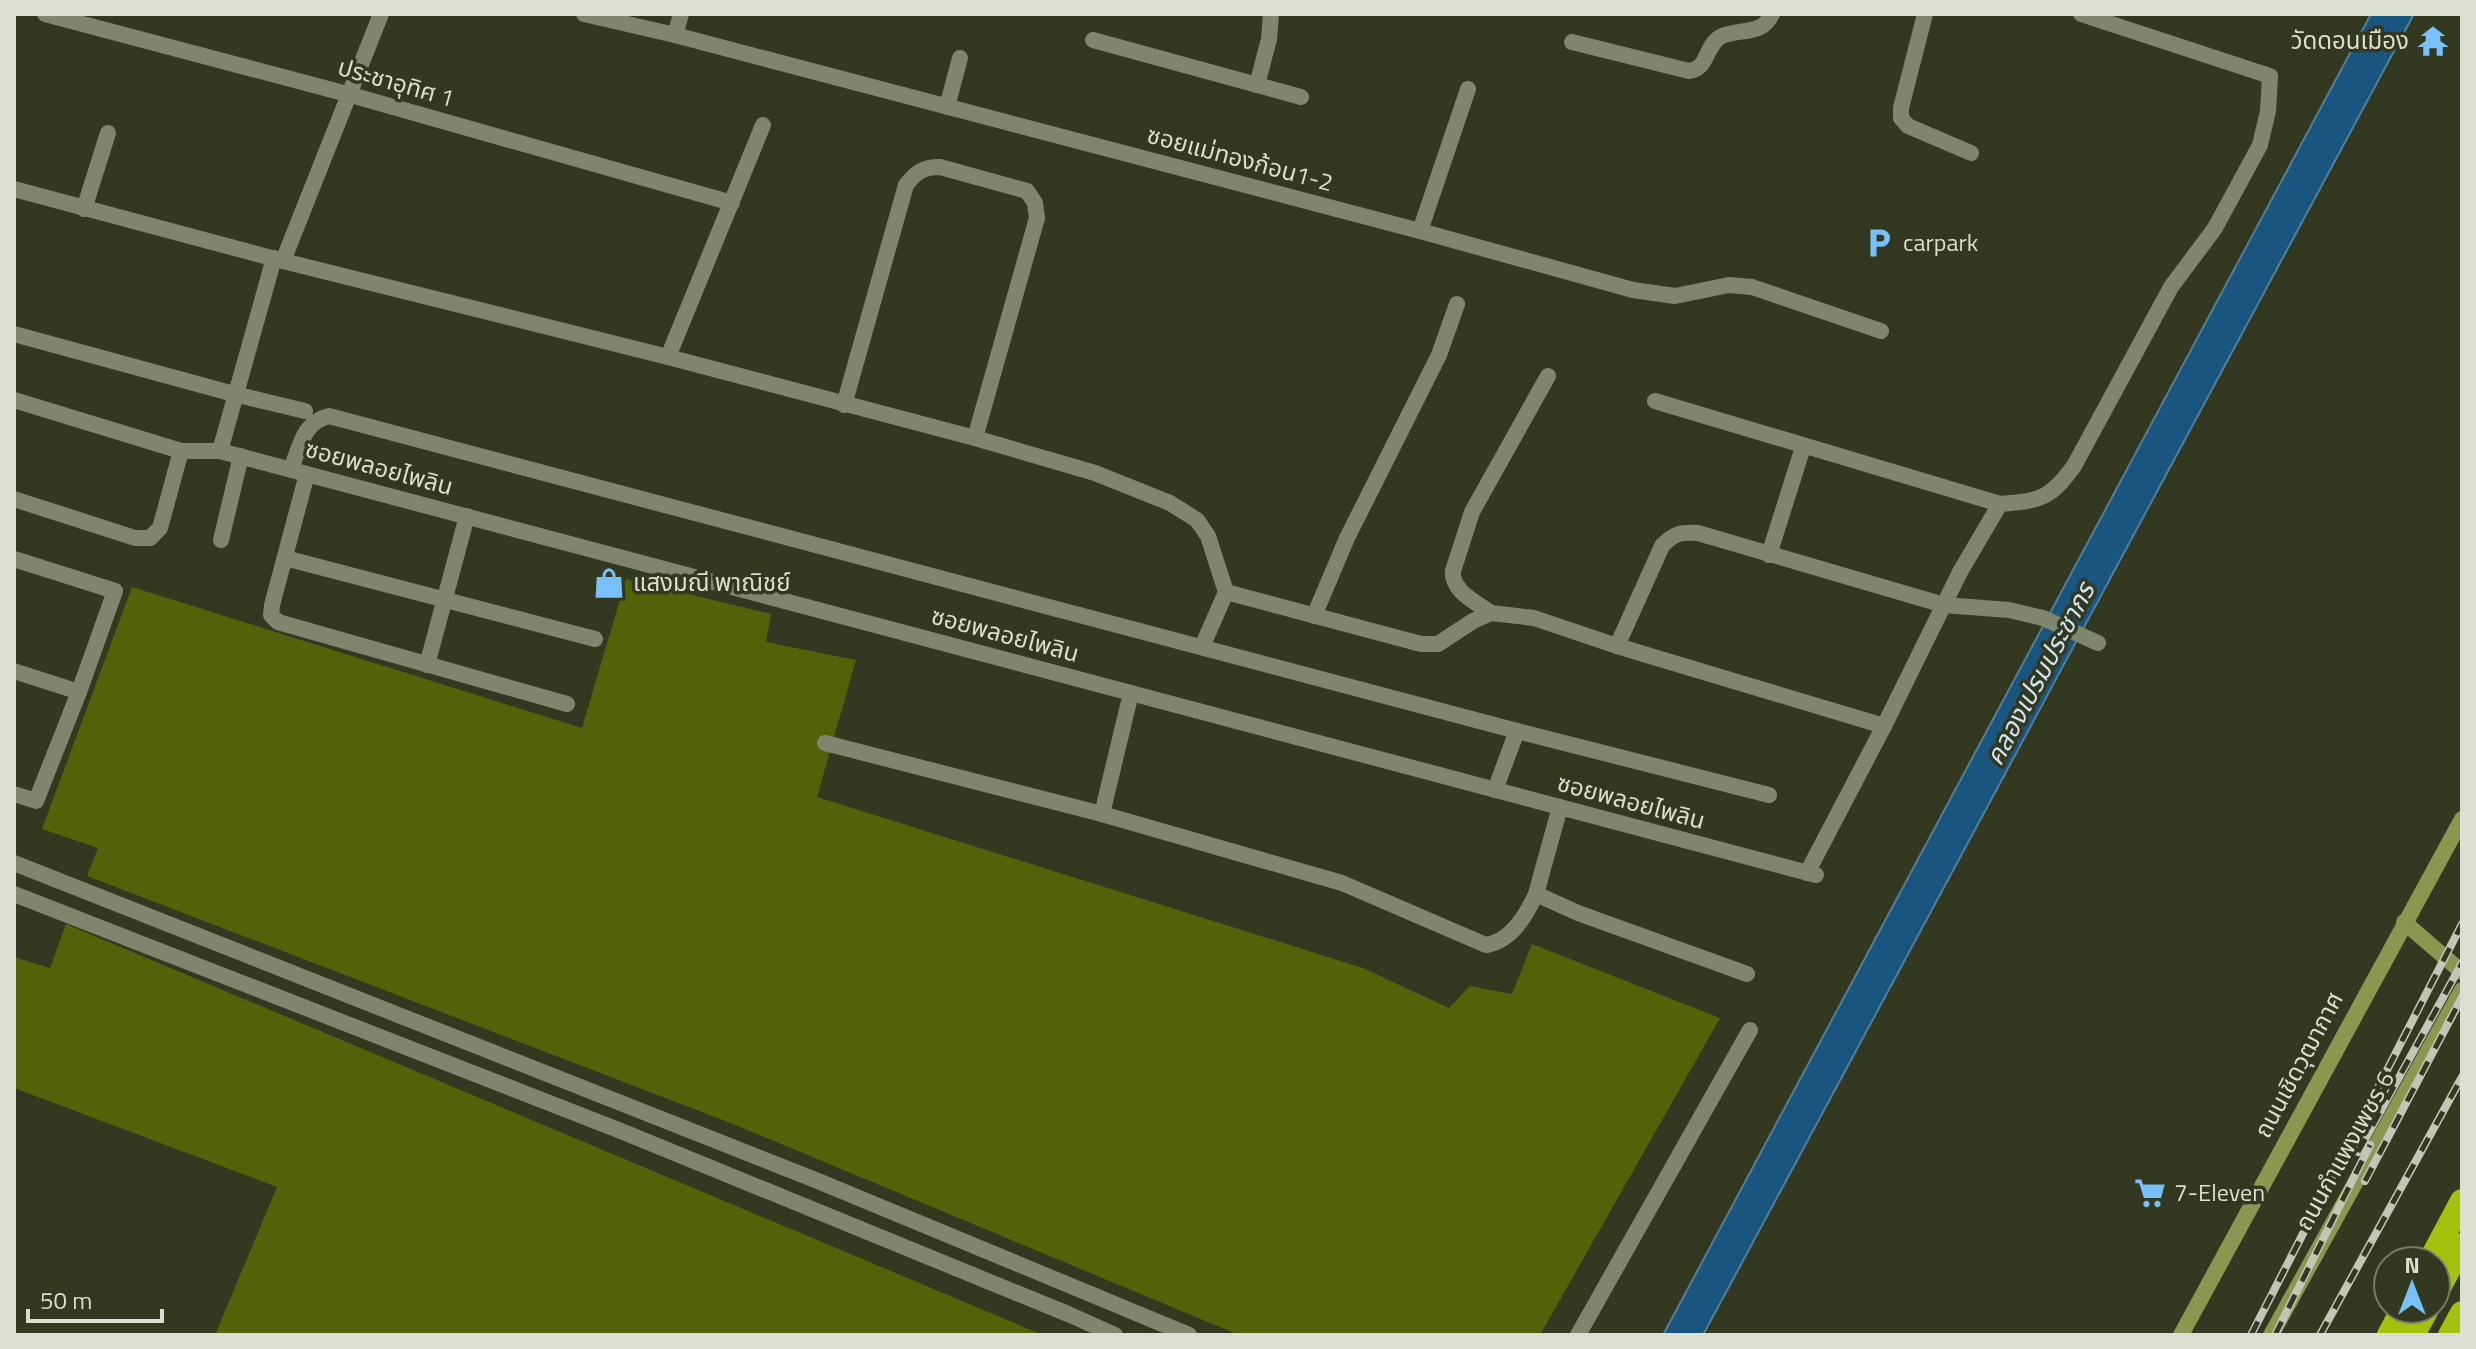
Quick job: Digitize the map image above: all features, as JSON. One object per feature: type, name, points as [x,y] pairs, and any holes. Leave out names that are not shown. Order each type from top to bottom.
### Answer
[{"type":"highway","points":[[2439,1245],[2462,1201]]},
{"type":"highway","points":[[2452,1263],[2462,1245]]},
{"type":"highway","points":[[2450,1335],[2462,1313]]},
{"type":"main road","name":"ถนนเชิดวุฒากาศ","points":[[2181,1335],[2462,819]]},
{"type":"main road","points":[[2404,922],[2462,972]]},
{"type":"main road","name":"ถนนกำแพงเพชร 6","points":[[2271,1335],[2462,990]]},
{"type":"street","name":"ประชาอุทิศ 1","points":[[45,14],[351,95],[732,203]]},
{"type":"street","points":[[220,451],[234,394],[279,260],[351,95],[381,14]]},
{"type":"street","name":"ซอยแม่ทองก้อน1-2","points":[[584,14],[675,35],[1656,295],[1675,296],[1729,285],[1752,287],[1881,331]]},
{"type":"street","points":[[675,35],[681,14]]},
{"type":"street","points":[[1257,85],[1269,39],[1271,14]]},
{"type":"street","points":[[1572,42],[1689,71],[1702,66],[1710,47],[1720,37],[1756,30],[1765,26],[1772,14]]},
{"type":"street","points":[[1925,14],[1901,118],[1908,126],[1971,153]]},
{"type":"street","points":[[1655,401],[2000,504],[2024,503],[2045,497],[2060,487],[2171,287],[2215,228],[2235,195],[2260,145],[2268,111],[2270,76],[2081,14]]},
{"type":"street","points":[[1093,40],[1301,97]]},
{"type":"street","points":[[947,107],[960,58]]},
{"type":"street","points":[[1420,231],[1468,89]]},
{"type":"street","points":[[668,357],[763,125]]},
{"type":"street","points":[[84,209],[108,133]]},
{"type":"street","points":[[844,405],[906,185],[914,174],[926,167],[940,167],[1027,191],[1035,203],[1037,218],[975,438]]},
{"type":"street","points":[[14,189],[279,260],[668,357],[1095,473],[1170,503],[1197,520],[1208,536],[1226,592],[1202,647]]},
{"type":"street","points":[[1314,616],[1347,538],[1439,355],[1457,304]]},
{"type":"street","points":[[14,334],[305,411]]},
{"type":"street","points":[[1548,376],[1472,512],[1453,571],[1452,578],[1459,590],[1491,613],[1534,618],[1884,726],[1960,572],[2000,504]]},
{"type":"street","name":"ซอยพลอยไพลิน","points":[[14,400],[181,451],[220,451],[241,456],[1811,874],[1884,726]]},
{"type":"street","points":[[567,704],[278,622],[271,615],[285,558],[307,429],[316,419],[329,416],[1769,795]]},
{"type":"street","points":[[1769,555],[1803,447]]},
{"type":"street","points":[[14,499],[135,538],[150,538],[160,528],[181,451]]},
{"type":"street","points":[[221,540],[241,456]]},
{"type":"street","points":[[427,665],[467,516]]},
{"type":"street","points":[[1617,646],[1662,546],[1673,535],[1682,532],[1698,533],[1944,605],[2009,610],[2043,618],[2090,640]]},
{"type":"street","points":[[285,558],[595,639]]},
{"type":"street","points":[[14,559],[115,591],[36,801],[14,794]]},
{"type":"street","points":[[1226,592],[1421,644],[1438,644],[1491,613]]},
{"type":"street","points":[[14,671],[79,692]]},
{"type":"street","points":[[1102,814],[1131,693]]},
{"type":"street","points":[[1495,790],[1517,731]]},
{"type":"street","points":[[825,743],[1102,814],[1342,883],[1486,945],[1499,943],[1511,933],[1529,909],[1560,807]]},
{"type":"street","points":[[14,863],[706,1136],[1189,1335]]},
{"type":"street","points":[[39,872],[21,897],[696,1162],[1115,1335]]},
{"type":"street","points":[[1536,894],[1578,913],[1747,974]]},
{"type":"street","points":[[325,1015],[337,989]]},
{"type":"street","points":[[1578,1335],[1750,1030]]},
{"type":"street","points":[[696,1162],[706,1136]]},
{"type":"street","points":[[1123,1335],[1133,1312]]},
{"type":"green space","points":[[626,579],[771,614],[766,642],[856,660],[817,797],[1363,968],[1449,1008],[1470,986],[1512,994],[1532,944],[1720,1018],[1540,1335],[1239,1335],[733,1124],[87,876],[98,848],[42,829],[132,587],[582,728]]},
{"type":"green space","points":[[66,924],[1043,1335],[215,1335],[277,1187],[14,1088],[14,957],[50,968]]},
{"type":"water","name":"คลองเปรมประชากร","points":[[2371,14],[2414,14],[1703,1335],[1663,1335]]},
{"type":"railway","points":[[2251,1335],[2462,924]]},
{"type":"railway","points":[[2358,1152],[2462,963]]},
{"type":"railway","points":[[2365,1181],[2462,997]]},
{"type":"railway","points":[[2320,1335],[2462,1077]]},
{"type":"railway","points":[[2275,1335],[2370,1145]]},
{"type":"place","name":"วัดดอนเมือง","points":[[2433,41]]},
{"type":"place","name":"carpark","points":[[1879,243]]},
{"type":"place","name":"แสงมณี พาณิชย์","points":[[609,583]]},
{"type":"place","name":"7-Eleven","points":[[2150,1193]]}]
